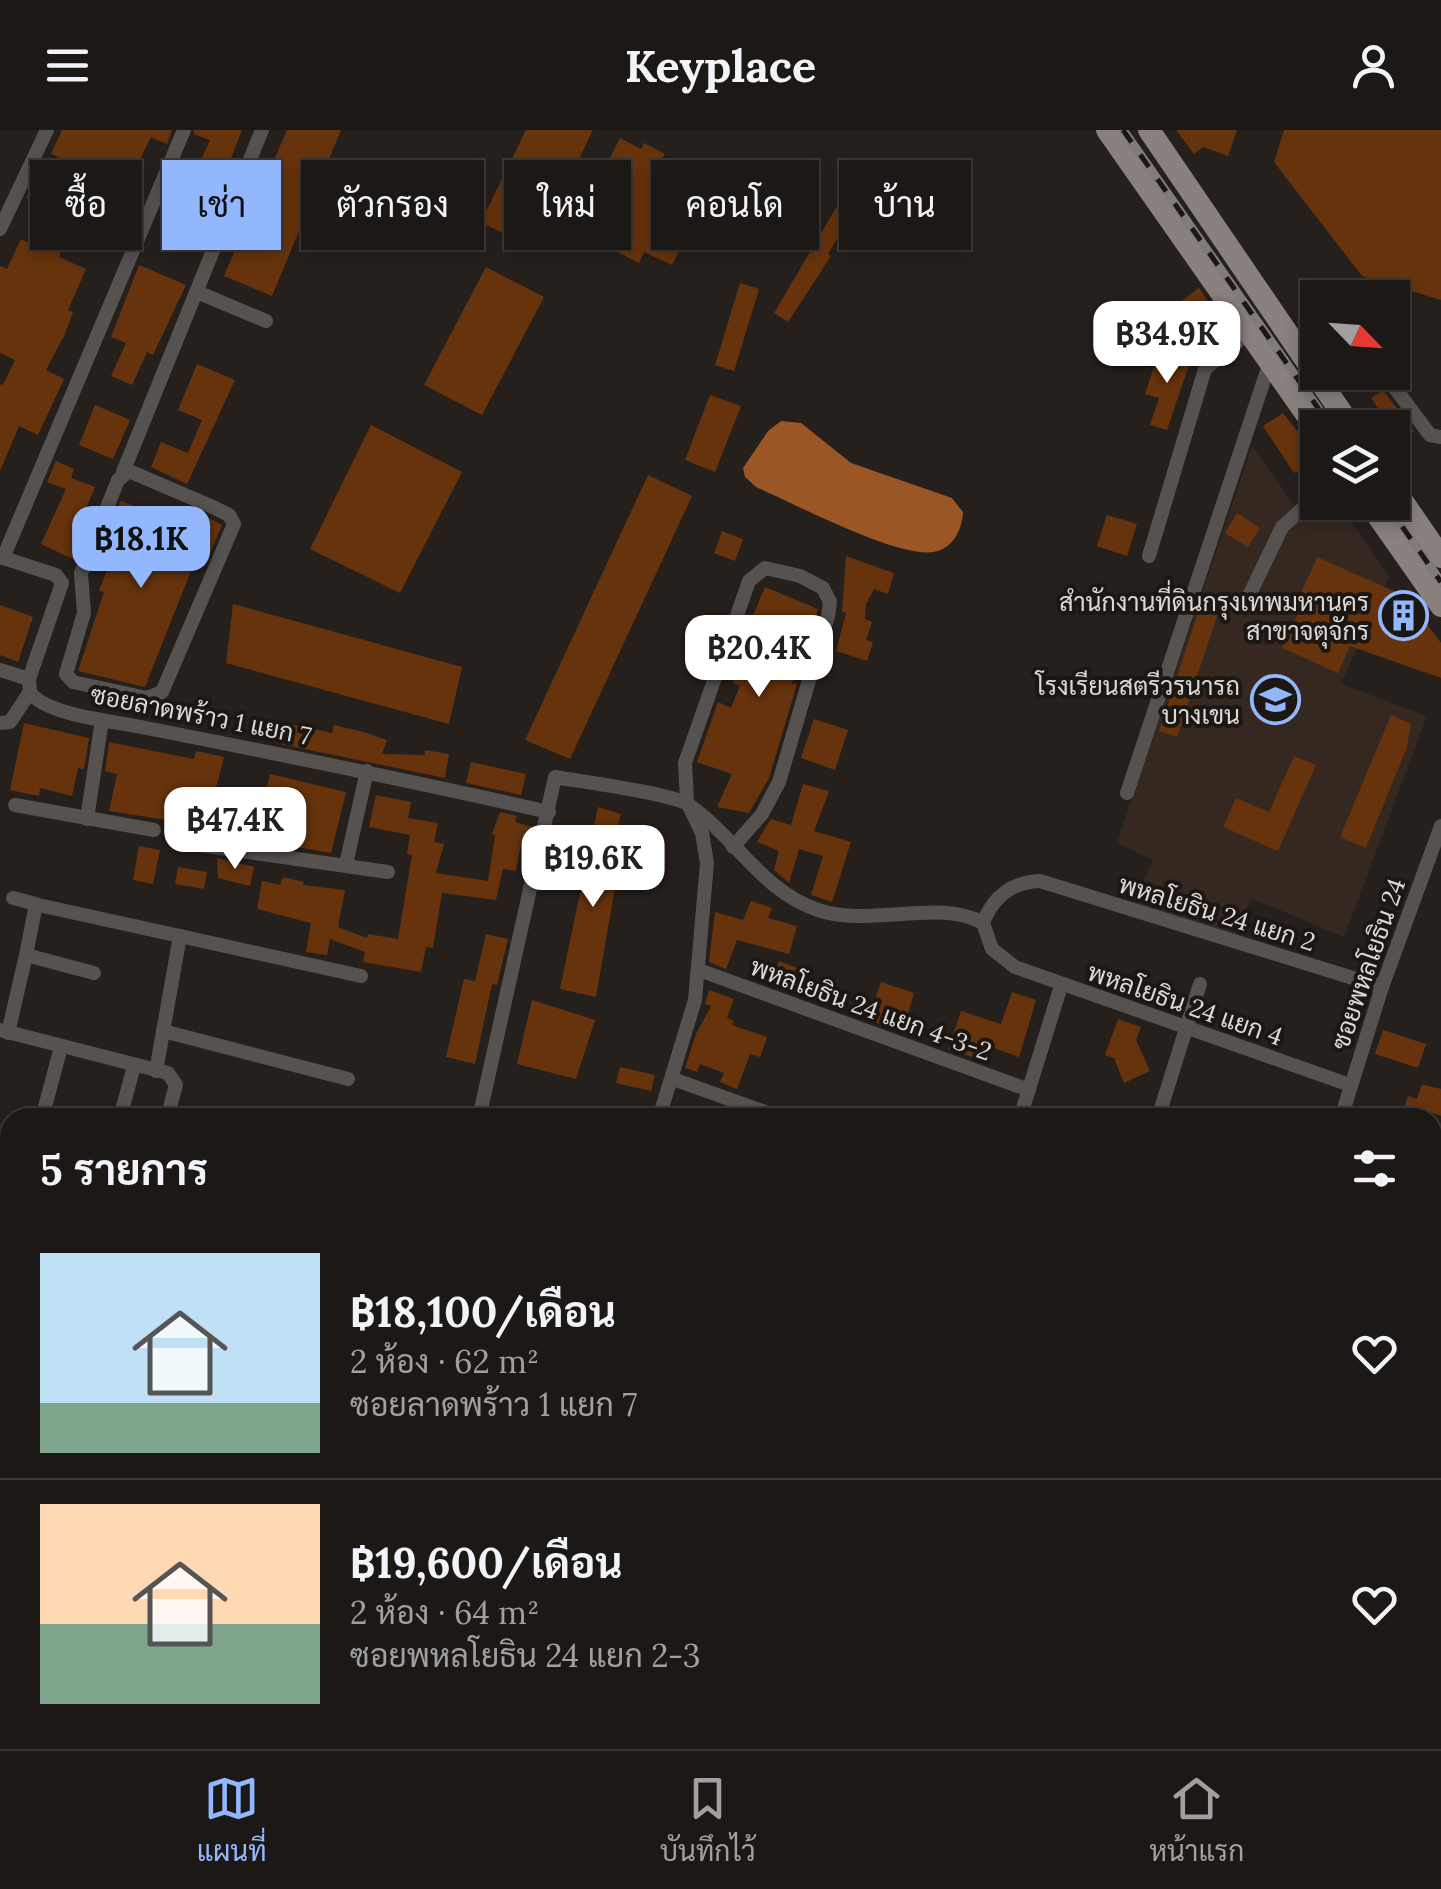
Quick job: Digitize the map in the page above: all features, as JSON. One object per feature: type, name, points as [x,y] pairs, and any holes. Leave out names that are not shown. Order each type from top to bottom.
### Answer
[{"type":"main road","points":[[1107,130],[1304,410]]},
{"type":"main road","points":[[1149,130],[1300,351]]},
{"type":"main road","points":[[1410,512],[1441,557]]},
{"type":"main road","points":[[1381,520],[1441,606]]},
{"type":"street","points":[[0,723],[10,722],[29,685],[62,583],[56,575],[2,557],[184,130]]},
{"type":"street","points":[[123,472],[129,471],[216,508],[229,515],[234,524],[162,692],[147,698],[73,682],[66,674],[84,613],[80,573],[262,130]]},
{"type":"street","points":[[0,229],[49,134]]},
{"type":"street","points":[[197,292],[266,321]]},
{"type":"street","points":[[1148,556],[1205,368],[1249,332]]},
{"type":"street","points":[[1127,793],[1270,362]]},
{"type":"street","points":[[1396,390],[1430,435],[1441,437]]},
{"type":"street","points":[[1246,602],[1282,526],[1300,510]]},
{"type":"street","points":[[663,1108],[695,1000],[706,863],[702,833],[687,802],[685,762],[749,581],[765,568],[800,576],[823,588],[830,602],[788,760],[771,800],[733,847]]},
{"type":"street","name":"ซอยลาดพร้าว 1 แยก 7","points":[[0,670],[29,685],[44,704],[102,720],[548,812]]},
{"type":"street","points":[[122,723],[126,694]]},
{"type":"street","points":[[87,819],[102,720]]},
{"type":"street","points":[[346,864],[367,772]]},
{"type":"street","points":[[481,1108],[555,777],[687,802],[785,897],[827,913],[861,918],[960,914],[983,923],[992,949],[1000,958],[1061,986],[1023,1108]]},
{"type":"street","points":[[15,805],[154,830]]},
{"type":"street","name":"ซอยพหลโยธิน 24","points":[[1344,1108],[1441,826]]},
{"type":"street","points":[[186,843],[388,872]]},
{"type":"street","name":"พหลโยธิน 24 แยก 2","points":[[983,923],[1006,890],[1020,882],[1040,881],[1382,988]]},
{"type":"street","points":[[12,898],[36,904],[4,1032],[156,1070],[175,1080],[169,1108]]},
{"type":"street","points":[[43,906],[361,976]]},
{"type":"street","points":[[156,1070],[180,936]]},
{"type":"street","points":[[26,956],[94,973]]},
{"type":"street","name":"พหลโยธิน 24 แยก 4-3-2","points":[[699,970],[1029,1090]]},
{"type":"street","points":[[1161,1108],[1200,984]]},
{"type":"street","name":"พหลโยธิน 24 แยก 4","points":[[1061,986],[1350,1086]]},
{"type":"street","points":[[163,1031],[348,1079]]},
{"type":"street","points":[[45,1108],[61,1047]]},
{"type":"street","points":[[123,1108],[134,1066]]},
{"type":"street","points":[[673,1079],[754,1108]]},
{"type":"shaded area","points":[[781,421],[801,423],[851,463],[952,498],[963,512],[955,538],[933,552],[895,547],[756,487],[745,477],[743,468],[768,431]]},
{"type":"shaded area","name":"โรงเรียนสตรีวรนารถ บางเขน","points":[[1252,446],[1294,505],[1300,501],[1300,520],[1350,520],[1389,577],[1341,684],[1427,716],[1344,937],[1251,898],[1237,937],[1133,905],[1153,860],[1117,842]]},
{"type":"building","points":[[62,130],[172,130],[167,144],[151,137],[140,160],[62,160],[51,154]]},
{"type":"building","points":[[194,130],[242,130],[230,160],[201,160],[210,140],[194,134]]},
{"type":"building","points":[[287,130],[341,130],[329,160],[301,160],[301,226],[272,296],[224,276],[235,250],[281,250],[281,160],[274,160]]},
{"type":"building","points":[[526,130],[593,130],[578,160],[511,160]]},
{"type":"building","points":[[1176,130],[1237,130],[1228,156],[1203,147],[1194,154]]},
{"type":"building","points":[[1284,130],[1441,130],[1441,300],[1410,291],[1410,280],[1362,276],[1274,162]]},
{"type":"building","points":[[620,138],[641,149],[644,143],[665,154],[664,160],[651,160],[651,250],[680,250],[672,265],[644,252],[639,263],[613,250],[631,250],[631,160],[609,160]]},
{"type":"building","points":[[504,175],[504,234],[484,224]]},
{"type":"building","points":[[839,203],[839,235],[828,254],[831,256],[788,322],[774,313],[811,250],[819,250],[819,237]]},
{"type":"building","points":[[21,239],[30,244],[30,250],[62,250],[59,257],[86,269],[68,310],[73,312],[64,336],[46,370],[64,379],[38,435],[19,426],[0,471],[0,384],[3,385],[15,360],[0,353],[0,266],[7,269]]},
{"type":"building","points":[[139,265],[186,285],[153,355],[147,352],[132,385],[111,376],[126,343],[111,337]]},
{"type":"building","points":[[486,267],[544,297],[482,415],[424,385]]},
{"type":"building","points":[[740,283],[759,289],[734,371],[715,365]]},
{"type":"building","points":[[1199,288],[1230,334],[1204,353],[1172,308]]},
{"type":"building","points":[[1160,349],[1191,359],[1167,430],[1150,425],[1159,398],[1145,394]]},
{"type":"building","points":[[197,364],[235,380],[187,484],[151,467],[161,442],[188,453],[202,420],[178,410]]},
{"type":"building","points":[[1383,390],[1398,410],[1379,410],[1371,398]]},
{"type":"building","points":[[710,395],[741,406],[715,472],[685,460]]},
{"type":"building","points":[[95,405],[130,420],[113,459],[79,445]]},
{"type":"building","points":[[1283,413],[1300,434],[1300,475],[1294,473],[1263,426]]},
{"type":"building","points":[[371,425],[462,472],[400,593],[310,549]]},
{"type":"building","points":[[56,461],[74,469],[71,478],[95,487],[84,514],[92,518],[75,560],[41,544],[66,489],[47,482]]},
{"type":"building","points":[[648,475],[692,496],[570,759],[525,740]]},
{"type":"building","points":[[121,501],[201,532],[207,517],[222,525],[204,567],[194,563],[145,687],[78,671],[104,592],[99,591],[107,570],[95,566]]},
{"type":"building","points":[[1237,513],[1260,528],[1248,547],[1225,533]]},
{"type":"building","points":[[1107,515],[1137,524],[1127,556],[1097,546]]},
{"type":"building","points":[[722,531],[743,539],[735,561],[714,553]]},
{"type":"building","points":[[846,556],[894,573],[888,594],[874,589],[866,604],[865,619],[872,622],[866,640],[873,642],[867,661],[836,651],[846,613],[842,612]]},
{"type":"building","points":[[1317,557],[1398,593],[1400,588],[1441,643],[1441,678],[1350,646],[1338,673],[1282,648]]},
{"type":"building","points":[[765,587],[818,609],[792,683],[797,684],[769,778],[749,813],[717,807],[732,774],[697,762],[718,702],[731,708],[740,686],[733,683],[749,644],[742,642]]},
{"type":"building","points":[[233,604],[462,667],[449,724],[226,663]]},
{"type":"building","points":[[1201,604],[1219,610],[1177,737],[1159,731]]},
{"type":"building","points":[[0,605],[33,617],[18,662],[0,655]]},
{"type":"building","points":[[1391,715],[1411,724],[1407,747],[1366,848],[1340,837]]},
{"type":"building","points":[[814,719],[848,730],[835,770],[801,758]]},
{"type":"building","points":[[281,722],[332,733],[334,725],[367,733],[387,740],[382,754],[425,755],[425,750],[449,754],[445,778],[276,743]]},
{"type":"building","points":[[24,723],[89,738],[84,769],[78,768],[72,796],[40,788],[39,796],[10,790]]},
{"type":"building","points":[[109,742],[194,759],[196,751],[224,757],[212,804],[218,805],[217,810],[259,820],[270,774],[346,792],[331,853],[217,833],[218,829],[187,821],[188,814],[168,811],[166,820],[109,811],[117,774],[105,771]]},
{"type":"building","points":[[1294,756],[1316,765],[1278,851],[1223,827],[1236,798],[1269,812]]},
{"type":"building","points":[[471,762],[526,774],[521,795],[466,783]]},
{"type":"building","points":[[803,784],[829,791],[814,831],[851,842],[832,902],[811,895],[823,856],[799,849],[789,883],[774,870],[779,851],[757,842],[771,819],[791,825]]},
{"type":"building","points":[[376,795],[411,802],[408,818],[438,823],[434,842],[444,844],[436,873],[488,881],[495,836],[492,834],[500,812],[517,816],[515,822],[533,827],[527,845],[521,844],[516,871],[503,869],[496,900],[442,893],[433,948],[426,947],[421,972],[363,962],[365,952],[330,939],[327,955],[306,952],[311,923],[257,909],[262,881],[280,885],[283,877],[304,882],[303,885],[345,890],[338,927],[367,938],[368,934],[398,939],[412,855],[407,854],[410,835],[369,827]]},
{"type":"building","points":[[598,807],[621,814],[607,867],[618,870],[596,997],[560,989]]},
{"type":"building","points":[[139,846],[160,850],[153,884],[133,880]]},
{"type":"building","points":[[217,858],[254,867],[250,886],[218,878]]},
{"type":"building","points":[[178,867],[207,872],[204,889],[175,884]]},
{"type":"building","points":[[751,901],[772,908],[768,918],[797,926],[789,954],[737,940],[726,969],[709,962],[715,912],[743,920]]},
{"type":"building","points":[[486,934],[508,939],[497,985],[492,984],[475,1064],[446,1057],[464,979],[475,981]]},
{"type":"building","points":[[779,961],[802,970],[793,993],[770,984]]},
{"type":"building","points":[[881,982],[914,993],[903,1031],[868,1020]]},
{"type":"building","points":[[709,990],[734,999],[727,1018],[734,1021],[732,1025],[767,1037],[760,1057],[750,1054],[737,1089],[720,1082],[724,1073],[700,1064],[697,1072],[685,1068],[696,1034],[711,1006],[705,1004]]},
{"type":"building","points":[[1012,992],[1036,1000],[1019,1057],[986,1045],[981,1060],[948,1049],[961,1011],[1001,1024]]},
{"type":"building","points":[[532,1000],[595,1020],[576,1079],[517,1064]]},
{"type":"building","points":[[1118,1019],[1141,1027],[1136,1040],[1150,1071],[1124,1083],[1114,1058],[1105,1055]]},
{"type":"building","points":[[1383,1030],[1426,1044],[1418,1068],[1375,1054]]},
{"type":"building","points":[[620,1067],[655,1075],[651,1091],[616,1083]]},
{"type":"building","points":[[1422,1084],[1441,1089],[1441,1108],[1404,1108],[1408,1096],[1417,1099]]},
{"type":"railway","points":[[1123,130],[1319,410]]},
{"type":"railway","points":[[1398,520],[1441,582]]},
{"type":"place","name":"สำนักงานที่ดินกรุงเทพมหานคร สาขาจตุจักร","points":[[1404,616]]},
{"type":"place","name":"โรงเรียนสตรีวรนารถ บางเขน","points":[[1275,700]]}]
